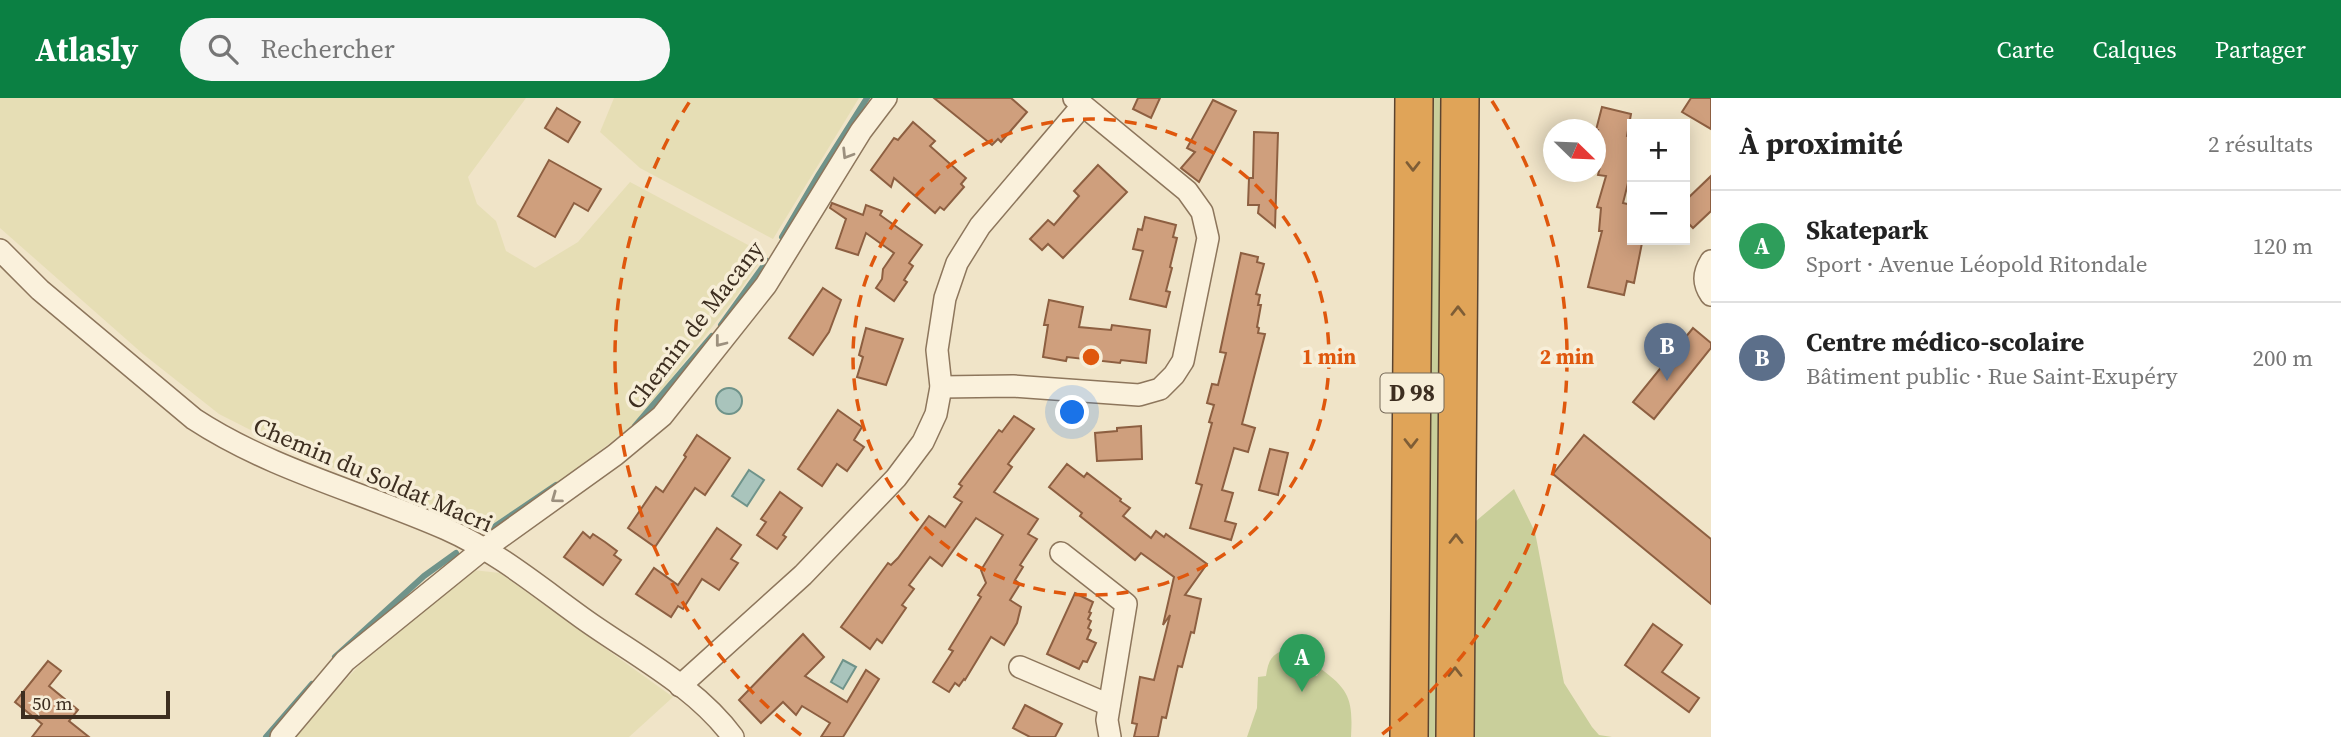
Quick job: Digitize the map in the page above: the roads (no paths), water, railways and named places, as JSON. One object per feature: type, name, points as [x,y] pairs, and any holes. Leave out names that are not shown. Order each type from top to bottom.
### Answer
[{"type":"highway","name":"D 98","points":[[1409,737],[1414,98]]},
{"type":"highway","name":"D 98","points":[[1455,737],[1460,98]]},
{"type":"street","name":"Chemin de Macany","points":[[281,737],[345,661],[485,549],[615,456],[662,416],[766,285],[861,131],[886,98]]},
{"type":"street","points":[[680,686],[803,575],[896,478],[923,442],[936,414],[941,387],[937,350],[945,298],[957,263],[980,226],[1078,102],[1187,191],[1202,212],[1208,237],[1183,361],[1160,389],[1139,395],[1013,386],[941,387]]},
{"type":"street","name":"Chemin du Soldat Macri","points":[[0,250],[51,299],[194,419],[220,437],[314,479],[448,530],[485,549],[680,686],[719,718],[733,737]]},
{"type":"street","points":[[1708,266],[1704,285],[1711,295]]},
{"type":"street","points":[[1061,553],[1126,604],[1107,720],[1110,737]]},
{"type":"street","points":[[1020,667],[1109,705]]},
{"type":"water","points":[[729,388],[738,392],[742,401],[738,410],[729,414],[720,410],[716,401],[720,392]]},
{"type":"water","points":[[749,470],[764,480],[747,506],[732,496]]},
{"type":"water","points":[[843,660],[856,667],[843,689],[831,682]]},
{"type":"waterway","points":[[782,237],[867,98]]},
{"type":"waterway","points":[[721,325],[767,261]]},
{"type":"waterway","points":[[635,426],[712,336]]},
{"type":"waterway","points":[[488,531],[556,485]]},
{"type":"waterway","points":[[335,657],[424,576],[456,553]]},
{"type":"waterway","points":[[266,737],[312,684]]},
{"type":"place","name":"Centre médico-scolaire","points":[[1667,381]]},
{"type":"place","name":"Skatepark","points":[[1302,692]]}]
